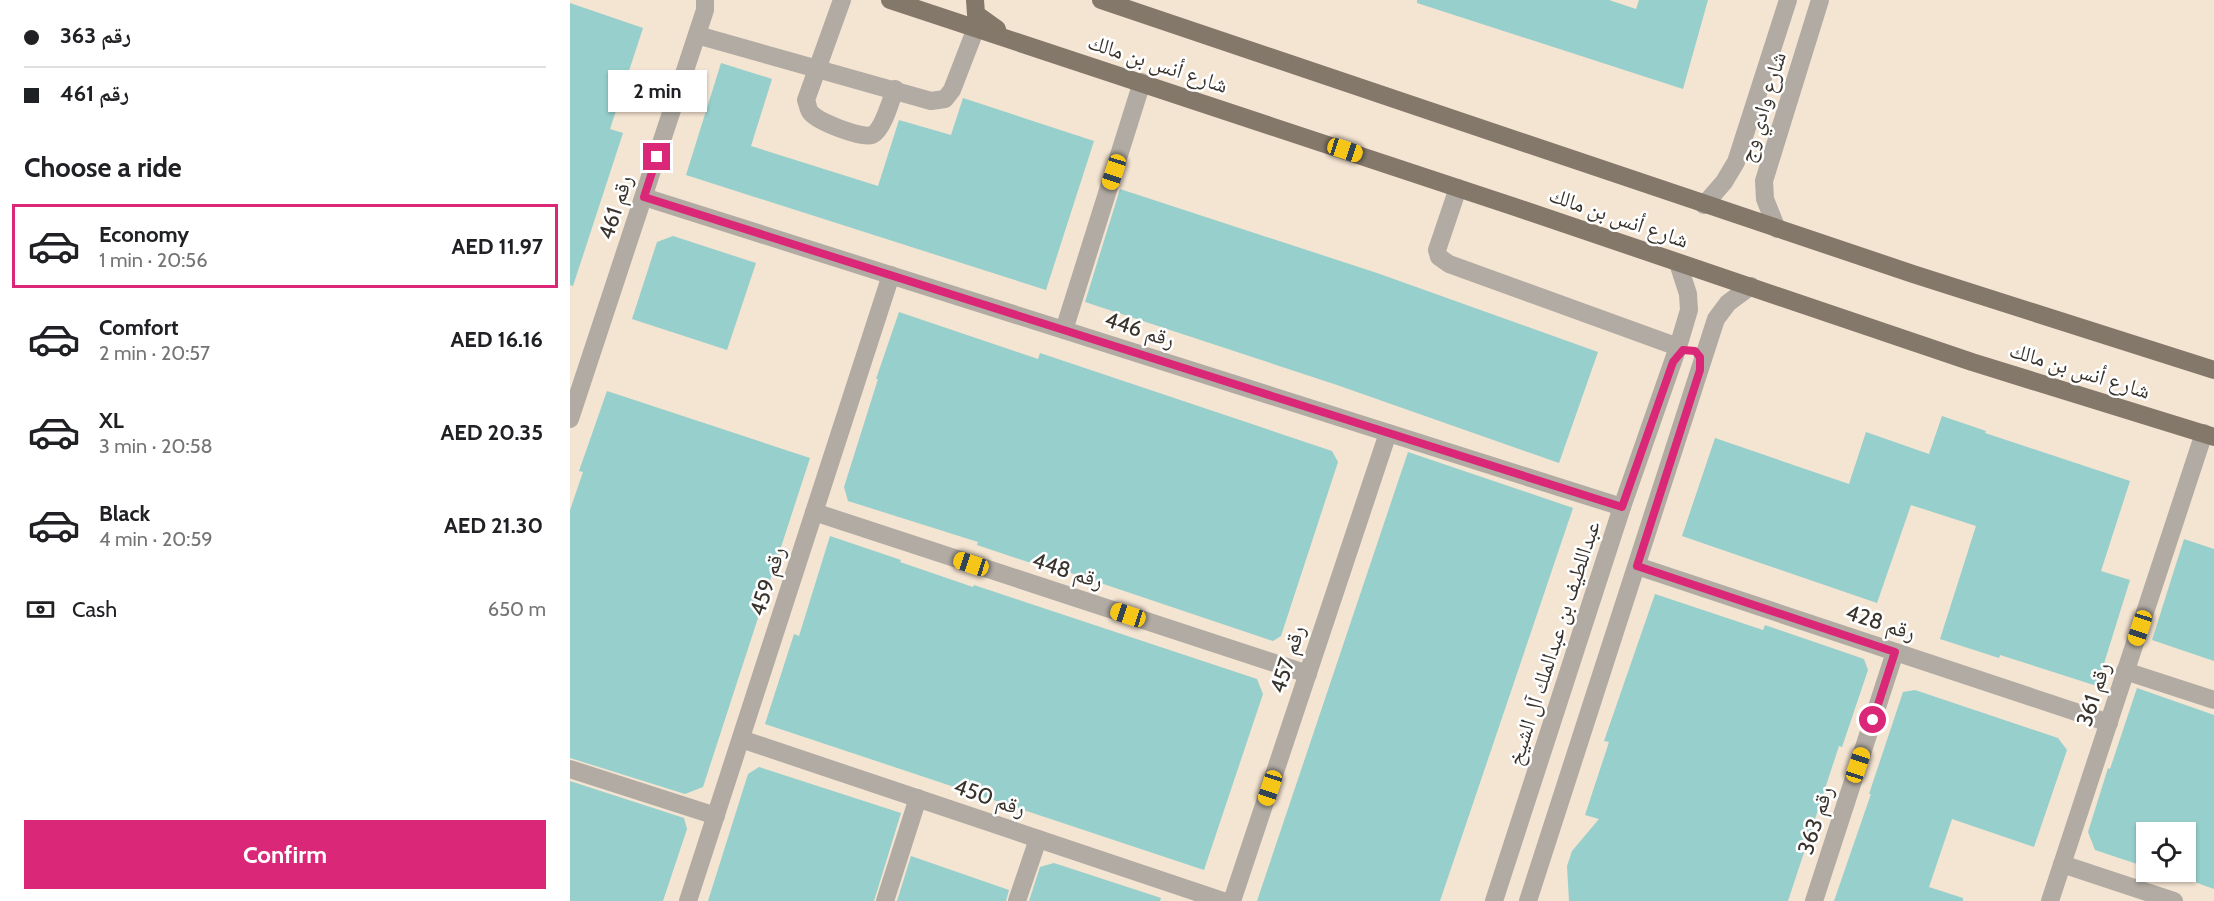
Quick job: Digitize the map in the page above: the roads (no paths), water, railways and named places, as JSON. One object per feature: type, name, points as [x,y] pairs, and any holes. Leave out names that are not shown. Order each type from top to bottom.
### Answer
[{"type":"main road","name":"شارع أنس بن مالك","points":[[890,0],[1142,82],[1972,362],[2209,435]]},
{"type":"main road","name":"شارع أنس بن مالك","points":[[975,0],[976,14],[1010,39]]},
{"type":"main road","name":"شارع أنس بن مالك","points":[[1101,0],[1704,205],[2214,370]]},
{"type":"street","points":[[842,0],[806,100],[809,112],[819,120],[862,136],[873,135],[880,128],[895,89]]},
{"type":"street","name":"شارع وادي وج","points":[[1704,205],[1731,171],[1747,131],[1788,0]]},
{"type":"street","name":"شارع وادي وج","points":[[1777,229],[1763,189],[1820,0]]},
{"type":"street","name":"رقم 461","points":[[570,419],[708,3]]},
{"type":"street","points":[[697,36],[895,89],[931,101],[945,99],[952,90],[976,28]]},
{"type":"street","points":[[1064,330],[1142,82]]},
{"type":"street","points":[[1747,131],[1776,140]]},
{"type":"street","points":[[1458,188],[1437,250],[1439,257],[1449,264],[1676,355],[1683,350],[1695,351],[1700,357],[1700,370]]},
{"type":"street","name":"رقم 446","points":[[644,197],[1622,507]]},
{"type":"street","name":"عبداللطيف بن عبدالملك آل الشيخ","points":[[1494,901],[1622,507],[1676,355],[1689,310],[1688,294],[1678,263]]},
{"type":"street","name":"رقم 459","points":[[688,901],[891,275]]},
{"type":"street","points":[[1528,901],[1716,319],[1728,303],[1751,286]]},
{"type":"street","name":"رقم 457","points":[[1232,901],[1388,433]]},
{"type":"street","name":"رقم 361","points":[[2050,901],[2125,671],[2209,435]]},
{"type":"street","name":"رقم 448","points":[[814,512],[1308,674]]},
{"type":"street","name":"رقم 428","points":[[1637,566],[2109,723]]},
{"type":"street","points":[[1589,610],[1620,620]]},
{"type":"street","name":"رقم 363","points":[[1814,901],[1895,652]]},
{"type":"street","points":[[2125,671],[2214,700]]},
{"type":"street","name":"رقم 450","points":[[741,739],[1223,901]]},
{"type":"street","points":[[570,769],[716,816]]},
{"type":"street","points":[[885,901],[918,798]]},
{"type":"street","points":[[1017,901],[1038,839]]},
{"type":"street","points":[[2062,864],[2174,901]]}]
